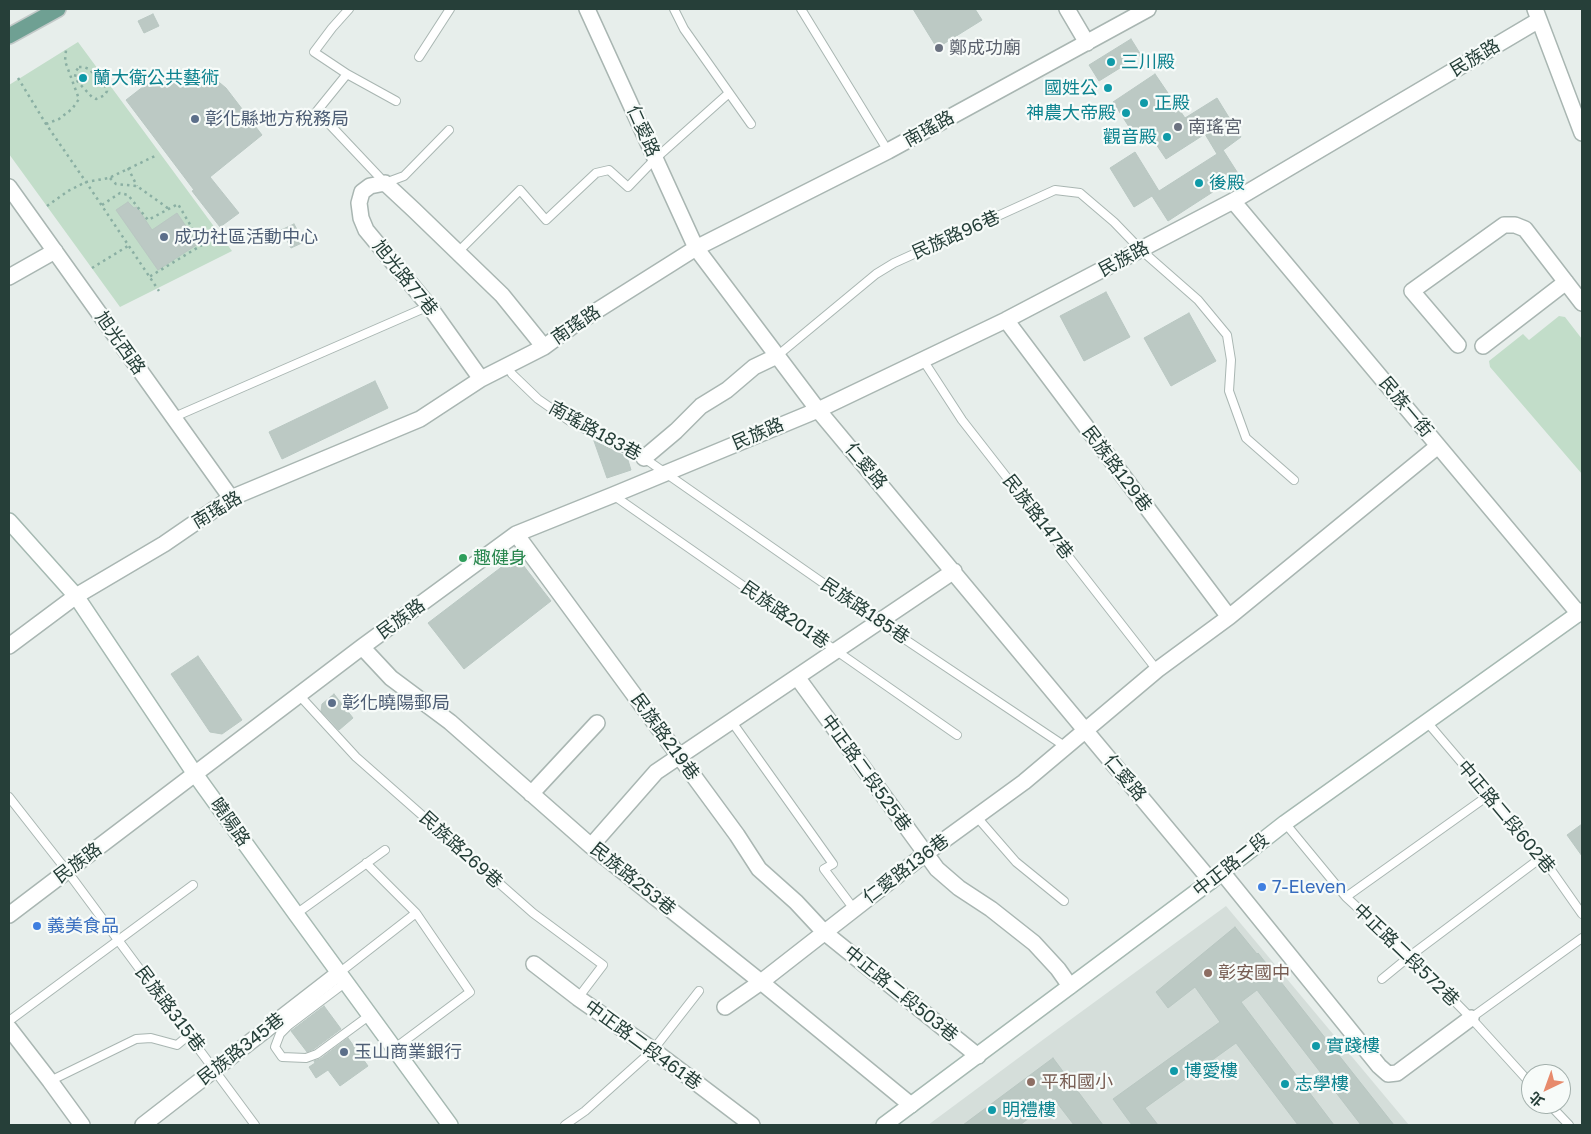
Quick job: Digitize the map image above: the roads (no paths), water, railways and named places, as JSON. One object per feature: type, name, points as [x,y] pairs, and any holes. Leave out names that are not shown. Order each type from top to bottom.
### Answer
[{"type":"main road","points":[[9,36],[50,11]]},
{"type":"street","name":"仁愛路","points":[[587,9],[696,248],[776,356],[818,410],[1085,730],[1217,877],[1379,1066],[1388,1074],[1397,1073],[1471,1018]]},
{"type":"street","points":[[1067,9],[1086,43]]},
{"type":"street","name":"南瑤路","points":[[9,646],[76,596],[164,544],[230,498],[420,419],[481,379],[544,347],[574,325],[696,248],[888,151],[1148,9]]},
{"type":"street","points":[[1537,14],[1582,133]]},
{"type":"street","name":"民族路","points":[[9,915],[362,647],[516,534],[818,410],[1006,320],[1233,201],[1537,14]]},
{"type":"street","points":[[385,184],[502,295],[544,347]]},
{"type":"street","name":"旭光路77巷","points":[[385,184],[370,186],[362,192],[359,203],[361,218],[366,230],[428,306],[481,379]]},
{"type":"street","name":"旭光西路","points":[[9,187],[230,498]]},
{"type":"street","name":"民族一街","points":[[1233,201],[1581,613]]},
{"type":"street","points":[[1458,345],[1412,291],[1504,225],[1515,225],[1526,229],[1582,302]]},
{"type":"street","points":[[9,277],[55,250]]},
{"type":"street","points":[[1482,346],[1566,282]]},
{"type":"street","name":"民族路129巷","points":[[1006,320],[1229,617]]},
{"type":"street","points":[[644,458],[676,431],[701,406],[727,390],[754,367],[776,356]]},
{"type":"street","name":"仁愛路136巷","points":[[726,1007],[761,982],[925,854],[1024,782],[1157,670],[1229,617],[1438,446]]},
{"type":"street","name":"曉陽路","points":[[9,520],[76,596],[195,774],[450,1125]]},
{"type":"street","name":"民族路219巷","points":[[516,534],[737,835],[759,869],[796,902],[824,932]]},
{"type":"street","points":[[591,846],[656,772],[954,571]]},
{"type":"street","name":"中正路二段","points":[[884,1125],[1217,877],[1284,824],[1581,613]]},
{"type":"street","name":"民族路253巷","points":[[362,647],[391,678],[450,722],[591,846],[911,1105]]},
{"type":"street","name":"中正路二段525巷","points":[[797,677],[937,870],[1034,943],[1058,969],[1070,986]]},
{"type":"street","points":[[531,794],[597,723]]},
{"type":"street","name":"中正路二段503巷","points":[[824,932],[978,1056]]},
{"type":"street","name":"中正路二段461巷","points":[[534,964],[578,998],[653,1050],[752,1125]]},
{"type":"street","name":"民族路345巷","points":[[143,1125],[215,1068],[342,977]]},
{"type":"street","points":[[9,1028],[82,1125]]},
{"type":"lane","points":[[349,9],[314,52],[396,101]]},
{"type":"lane","points":[[419,57],[450,9]]},
{"type":"lane","points":[[674,9],[684,29],[751,124]]},
{"type":"lane","points":[[801,9],[888,151]]},
{"type":"lane","points":[[348,74],[317,111],[385,184],[404,176],[449,130]]},
{"type":"lane","points":[[458,252],[520,190],[546,220],[596,173],[608,170],[628,187],[655,159],[729,93]]},
{"type":"lane","name":"民族路96巷","points":[[776,356],[882,270],[1055,190],[1080,193],[1198,300],[1227,335],[1231,360],[1229,391],[1246,438],[1294,480]]},
{"type":"lane","points":[[172,418],[428,306]]},
{"type":"lane","name":"民族路147巷","points":[[923,360],[962,420],[1157,670]]},
{"type":"lane","name":"南瑤路183巷","points":[[507,366],[512,374],[538,399],[571,422],[644,458],[666,473]]},
{"type":"lane","name":"民族路185巷","points":[[666,473],[879,622],[1066,747]]},
{"type":"lane","name":"民族路201巷","points":[[613,495],[956,735]]},
{"type":"lane","name":"民族路269巷","points":[[299,696],[356,757],[533,913],[603,965],[578,998]]},
{"type":"lane","points":[[732,722],[833,864],[824,869],[854,909]]},
{"type":"lane","name":"中正路二段602巷","points":[[1427,722],[1542,857],[1582,914]]},
{"type":"lane","points":[[1346,897],[1489,795]]},
{"type":"lane","name":"民族路315巷","points":[[9,797],[68,871],[215,1068],[255,1125]]},
{"type":"lane","points":[[976,816],[1016,862],[1064,902]]},
{"type":"lane","name":"中正路二段572巷","points":[[1284,824],[1346,897],[1410,956],[1471,1018],[1521,1073]]},
{"type":"lane","points":[[296,914],[385,850]]},
{"type":"lane","points":[[1382,980],[1410,956],[1542,857]]},
{"type":"lane","points":[[366,863],[416,913],[470,992],[395,1048]]},
{"type":"lane","points":[[9,1021],[194,885]]},
{"type":"lane","points":[[370,1015],[317,1054],[306,1058],[282,1057],[275,1047],[280,1034],[289,1025],[416,913]]},
{"type":"lane","points":[[1471,1018],[1582,938]]},
{"type":"lane","points":[[565,1125],[585,1111],[653,1050],[699,991]]},
{"type":"lane","points":[[50,1081],[136,1039],[151,1038],[177,1045],[189,1035]]},
{"type":"lane","points":[[1559,1114],[1569,1125]]},
{"type":"place","name":"鄭成功廟","points":[[939,48]]},
{"type":"place","name":"三川殿","points":[[1111,62]]},
{"type":"place","name":"蘭大衛公共藝術","points":[[83,78]]},
{"type":"place","name":"國姓公","points":[[1108,88]]},
{"type":"place","name":"正殿","points":[[1144,103]]},
{"type":"place","name":"神農大帝殿","points":[[1126,113]]},
{"type":"place","name":"彰化縣地方稅務局","points":[[195,119]]},
{"type":"place","name":"南瑤宮","points":[[1178,127]]},
{"type":"place","name":"觀音殿","points":[[1167,137]]},
{"type":"place","name":"後殿","points":[[1199,183]]},
{"type":"place","name":"成功社區活動中心","points":[[164,237]]},
{"type":"place","name":"趣健身","points":[[463,558]]},
{"type":"place","name":"彰化曉陽郵局","points":[[332,703]]},
{"type":"place","name":"7-Eleven","points":[[1262,887]]},
{"type":"place","name":"義美食品","points":[[37,926]]},
{"type":"place","name":"彰安國中","points":[[1208,973]]},
{"type":"place","name":"實踐樓","points":[[1316,1046]]},
{"type":"place","name":"玉山商業銀行","points":[[344,1052]]},
{"type":"place","name":"博愛樓","points":[[1174,1071]]},
{"type":"place","name":"平和國小","points":[[1031,1082]]},
{"type":"place","name":"志學樓","points":[[1285,1084]]},
{"type":"place","name":"明禮樓","points":[[992,1110]]}]
